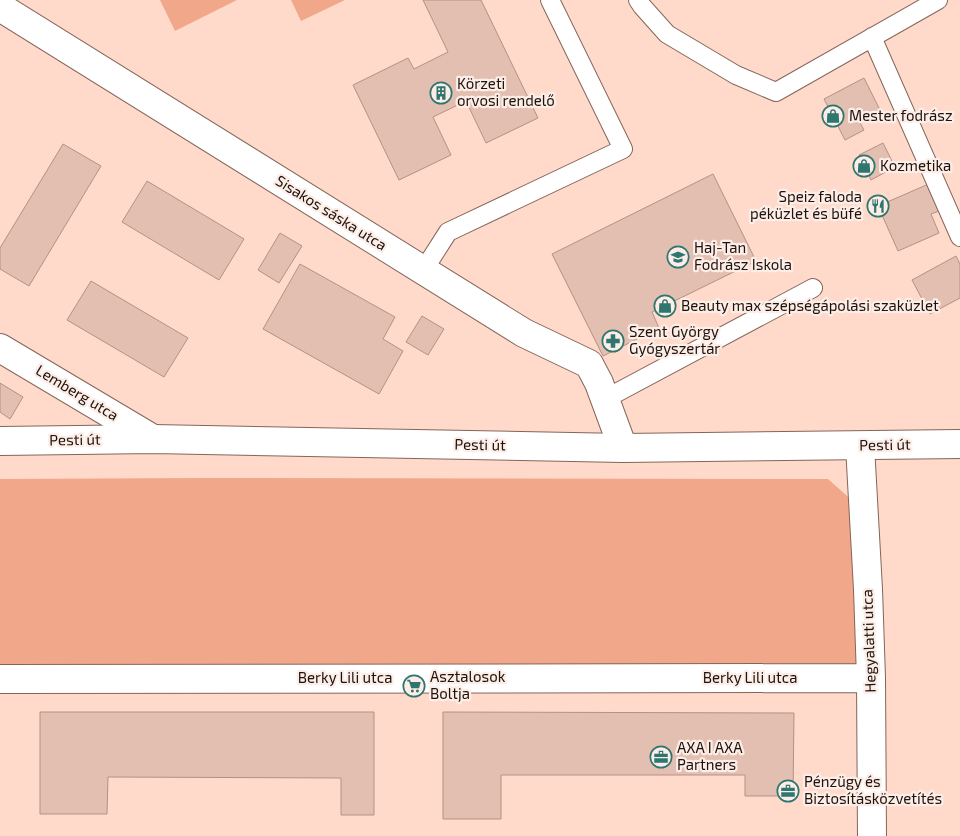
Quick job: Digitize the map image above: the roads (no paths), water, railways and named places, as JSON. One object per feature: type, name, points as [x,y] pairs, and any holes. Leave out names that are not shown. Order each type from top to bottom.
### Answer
[{"type":"street","name":"Sisakos sáska utca","points":[[0,7],[524,333],[589,364],[623,448]]},
{"type":"street","name":"Lemberg utca","points":[[0,348],[153,439]]},
{"type":"street","name":"Pesti út","points":[[0,441],[153,439],[623,448],[960,444]]},
{"type":"street","name":"Hegyalatti utca","points":[[860,446],[871,678],[872,836]]},
{"type":"street","name":"Berky Lili utca","points":[[0,679],[871,678]]},
{"type":"lane","points":[[424,271],[448,232],[623,149],[550,0]]},
{"type":"lane","points":[[638,0],[667,34],[736,74],[776,92],[938,0]]},
{"type":"lane","points":[[872,37],[960,237]]},
{"type":"lane","points":[[604,399],[813,288]]},
{"type":"place","name":"Körzeti orvosi rendelő","points":[[441,93]]},
{"type":"place","name":"Mester fodrász","points":[[833,116]]},
{"type":"place","name":"Kozmetika","points":[[864,166]]},
{"type":"place","name":"Speiz faloda péküzlet és büfé","points":[[878,206]]},
{"type":"place","name":"Haj-Tan Fodrász Iskola","points":[[678,257]]},
{"type":"place","name":"Beauty max szépségápolási szaküzlet","points":[[665,306]]},
{"type":"place","name":"Szent György Gyógyszertár","points":[[613,341]]},
{"type":"place","name":"Asztalosok Boltja","points":[[414,686]]},
{"type":"place","name":"AXA I AXA Partners","points":[[661,757]]},
{"type":"place","name":"Pénzügy és Biztosításközvetítés","points":[[788,791]]}]
